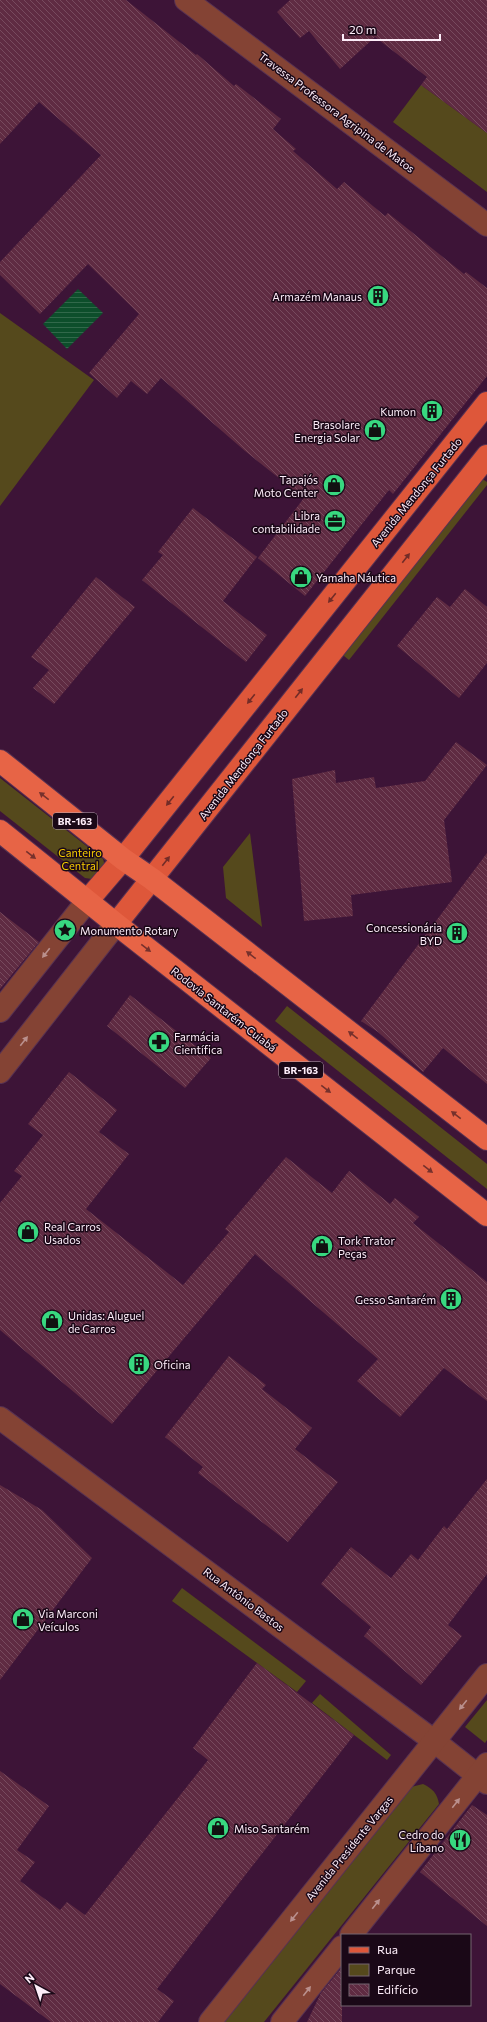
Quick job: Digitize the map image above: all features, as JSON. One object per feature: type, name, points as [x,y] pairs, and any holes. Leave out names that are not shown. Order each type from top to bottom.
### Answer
[{"type":"highway","name":"BR-163","points":[[0,761],[123,859],[152,879],[487,1138]]},
{"type":"highway","name":"Rodovia Santarém-Cuiabá","points":[[0,831],[88,900],[116,924],[487,1215]]},
{"type":"main road","name":"Avenida Mendonça Furtado","points":[[88,900],[123,859],[487,403]]},
{"type":"main road","name":"Avenida Mendonça Furtado","points":[[116,924],[487,456]]},
{"type":"street","name":"Travessa Professora Agripina de Matos","points":[[186,0],[487,225]]},
{"type":"street","name":"Avenida Mendonça Furtado","points":[[0,1011],[88,900]]},
{"type":"street","name":"Avenida Mendonça Furtado","points":[[0,1072],[116,924]]},
{"type":"street","name":"Rua Antônio Bastos","points":[[0,1418],[434,1741],[484,1774]]},
{"type":"street","name":"Avenida Presidente Vargas","points":[[210,2022],[487,1675]]},
{"type":"street","points":[[352,1934],[484,1774]]},
{"type":"street","points":[[282,2022],[341,1948]]},
{"type":"green space","points":[[421,85],[487,133],[487,192],[393,122]]},
{"type":"green space","points":[[0,313],[94,380],[0,506]]},
{"type":"green space","points":[[479,477],[487,482],[487,485],[349,660],[339,652]]},
{"type":"green space","name":"Canteiro Central","points":[[0,778],[103,859],[105,866],[92,879],[85,878],[0,811]]},
{"type":"green space","points":[[250,833],[262,927],[226,898],[223,867]]},
{"type":"green space","points":[[287,1006],[487,1164],[487,1189],[275,1021]]},
{"type":"green space","points":[[182,1588],[306,1681],[297,1692],[172,1601]]},
{"type":"green space","points":[[320,1694],[391,1755],[387,1760],[312,1703]]},
{"type":"green space","points":[[487,1700],[487,1740],[485,1743],[465,1727]]},
{"type":"green space","points":[[423,1784],[434,1792],[439,1804],[264,2022],[224,2022],[411,1787]]},
{"type":"shaded area","points":[[78,289],[103,313],[67,349],[43,324]]},
{"type":"building","points":[[0,0],[126,0],[196,55],[197,54],[234,86],[236,84],[281,119],[273,129],[296,149],[293,151],[337,189],[344,182],[385,216],[388,213],[464,274],[466,272],[487,288],[487,376],[393,494],[389,490],[305,596],[258,558],[304,498],[245,451],[161,378],[147,394],[131,381],[117,398],[89,373],[139,314],[88,264],[40,314],[0,275],[0,262],[101,155],[39,102],[0,144]]},
{"type":"building","points":[[290,0],[487,0],[487,133],[421,85],[427,77],[375,37],[340,69],[309,31],[300,38],[277,12]]},
{"type":"building","points":[[193,508],[257,557],[223,601],[267,635],[246,662],[142,580],[163,555],[158,552]]},
{"type":"building","points":[[96,577],[135,607],[54,704],[33,688],[49,670],[31,657]]},
{"type":"building","points":[[465,589],[487,607],[487,663],[459,698],[397,646],[437,597],[450,607]]},
{"type":"building","points":[[456,742],[487,765],[444,820],[452,882],[351,895],[353,916],[304,921],[292,779],[335,770],[336,783],[374,777],[376,788],[425,781]]},
{"type":"building","name":"Concessionária BYD","points":[[487,853],[487,1084],[443,1048],[423,1072],[378,1032],[361,1021]]},
{"type":"building","points":[[0,912],[39,942],[0,989]]},
{"type":"building","name":"Farmácia Científica","points":[[130,995],[211,1058],[185,1088],[107,1026]]},
{"type":"building","points":[[69,1072],[117,1110],[99,1132],[129,1154],[86,1209],[183,1285],[229,1232],[225,1229],[286,1157],[332,1193],[349,1171],[390,1204],[395,1198],[419,1217],[413,1223],[487,1282],[487,1401],[444,1368],[400,1417],[357,1381],[378,1359],[255,1254],[112,1424],[0,1330],[0,1203],[22,1176],[14,1171],[43,1135],[28,1124]]},
{"type":"building","points":[[229,1356],[266,1385],[262,1389],[312,1428],[295,1449],[338,1482],[288,1542],[198,1473],[203,1467],[165,1437]]},
{"type":"building","points":[[487,1479],[487,1574],[448,1625],[462,1636],[421,1685],[364,1636],[371,1627],[321,1584],[351,1547],[391,1578],[411,1554],[418,1560],[444,1526],[447,1529]]},
{"type":"building","name":"Via Marconi Veículos","points":[[0,1485],[42,1510],[92,1558],[0,1680]]},
{"type":"building","points":[[257,1663],[354,1735],[157,1989],[174,2001],[158,2022],[51,2022],[0,1984],[0,1771],[49,1806],[17,1850],[35,1862],[20,1881],[60,1910],[67,1902],[85,1915],[208,1760],[193,1748]]},
{"type":"building","points":[[472,1805],[487,1815],[487,1926],[420,1872]]},
{"type":"building","points":[[341,1968],[342,2022],[307,2022],[321,1993]]},
{"type":"place","name":"Armazém Manaus","points":[[378,296]]},
{"type":"place","name":"Kumon","points":[[432,411]]},
{"type":"place","name":"Brasolare Energia Solar","points":[[375,430]]},
{"type":"place","name":"Tapajós Moto Center","points":[[334,485]]},
{"type":"place","name":"Libra contabilidade","points":[[335,521]]},
{"type":"place","name":"Yamaha Náutica","points":[[301,577]]},
{"type":"place","name":"Monumento Rotary","points":[[65,930]]},
{"type":"place","name":"Concessionária BYD","points":[[457,933]]},
{"type":"place","name":"Farmácia Científica","points":[[159,1042]]},
{"type":"place","name":"Real Carros Usados","points":[[28,1232]]},
{"type":"place","name":"Tork Trator Peças","points":[[322,1246]]},
{"type":"place","name":"Gesso Santarém","points":[[451,1299]]},
{"type":"place","name":"Unidas: Aluguel de Carros","points":[[52,1321]]},
{"type":"place","name":"Oficina","points":[[139,1364]]},
{"type":"place","name":"Via Marconi Veículos","points":[[23,1619]]},
{"type":"place","name":"Miso Santarém","points":[[218,1828]]},
{"type":"place","name":"Cedro do Líbano","points":[[460,1840]]}]
